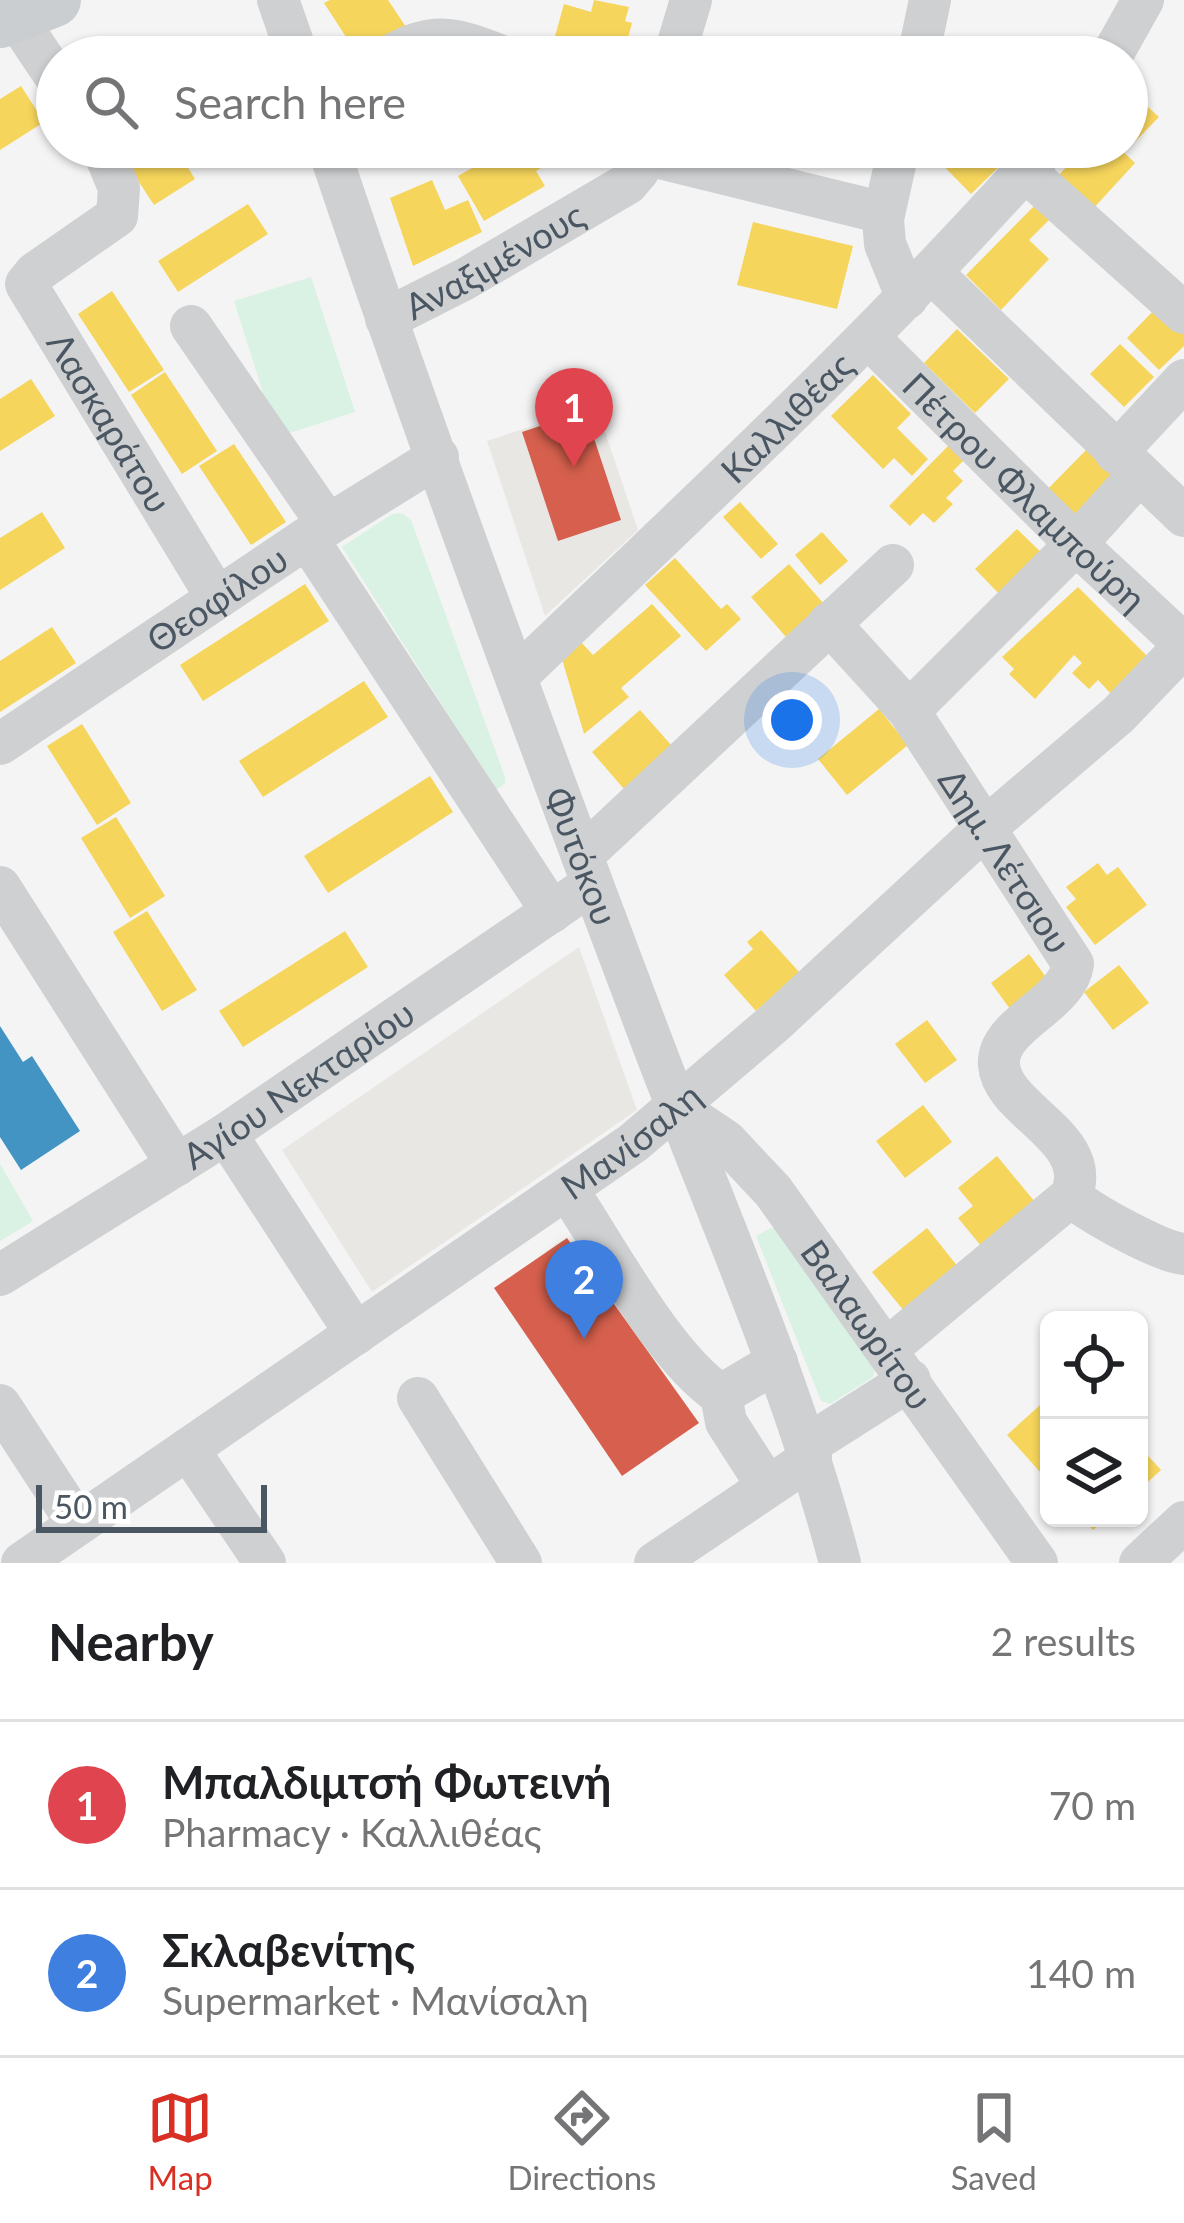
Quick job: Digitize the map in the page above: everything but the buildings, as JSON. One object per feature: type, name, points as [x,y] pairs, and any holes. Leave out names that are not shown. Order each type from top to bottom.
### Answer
[{"type":"street","points":[[278,0],[291,36]]},
{"type":"street","points":[[680,36],[691,0]]},
{"type":"street","points":[[922,36],[930,0]]},
{"type":"street","points":[[1123,36],[1143,0]]},
{"type":"street","name":"Λασκαράτου","points":[[113,168],[117,216],[26,284],[217,598]]},
{"type":"street","name":"Φυτόκου","points":[[335,168],[587,870],[777,1362],[840,1563]]},
{"type":"street","name":"Αναξιμένους","points":[[386,319],[465,279],[627,184],[640,168]]},
{"type":"street","points":[[713,168],[884,213]]},
{"type":"street","points":[[894,168],[884,213],[886,250],[920,286],[1184,516]]},
{"type":"street","name":"Καλλιθέας","points":[[516,677],[869,338],[1028,168]]},
{"type":"street","points":[[1045,168],[1184,313]]},
{"type":"street","points":[[191,326],[552,912]]},
{"type":"street","name":"Πέτρου Φλαμπούρη","points":[[869,338],[1184,645]]},
{"type":"street","points":[[909,711],[1076,544],[1184,380]]},
{"type":"street","name":"Θεοφίλου","points":[[0,744],[318,531],[438,457]]},
{"type":"street","name":"Αγίου Νεκταρίου","points":[[0,1275],[226,1134],[552,912],[587,870],[829,623],[893,566]]},
{"type":"street","name":"Δημ. Λέτσιου","points":[[829,623],[909,711],[1073,964],[1070,981],[1006,1041],[999,1058],[1001,1078],[1071,1155],[1076,1177],[1071,1196]]},
{"type":"street","name":"Μανίσαλη","points":[[22,1563],[568,1189],[677,1108],[983,830],[1118,715],[1184,645]]},
{"type":"street","points":[[0,887],[177,1165]]},
{"type":"street","name":"Βαλαωρίτου","points":[[677,1108],[742,1154],[773,1205],[898,1364],[1037,1563]]},
{"type":"street","points":[[226,1134],[356,1334]]},
{"type":"street","points":[[568,1189],[658,1325],[703,1383],[722,1396],[726,1422],[767,1486]]},
{"type":"street","points":[[655,1563],[808,1452],[1071,1196],[1090,1214],[1170,1253],[1184,1255]]},
{"type":"street","points":[[722,1396],[777,1362]]},
{"type":"street","points":[[418,1398],[520,1563]]},
{"type":"street","points":[[0,1405],[77,1523]]},
{"type":"street","points":[[188,1449],[265,1563]]},
{"type":"street","points":[[1140,1563],[1184,1522]]},
{"type":"shaded area","points":[[596,405],[638,530],[545,616],[487,441]]},
{"type":"shaded area","points":[[579,947],[637,1110],[372,1292],[282,1150]]},
{"type":"green space","points":[[311,277],[355,412],[277,437],[234,301]]},
{"type":"green space","points":[[402,513],[411,520],[505,777],[496,790],[342,547],[392,514]]},
{"type":"green space","points":[[0,1164],[33,1221],[0,1241]]},
{"type":"green space","points":[[777,1229],[875,1366],[873,1377],[830,1404],[821,1401],[756,1236]]},
{"type":"place","name":"Μπαλδιμτσή Φωτεινή","points":[[574,467]]},
{"type":"place","name":"Σκλαβενίτης","points":[[584,1339]]}]
